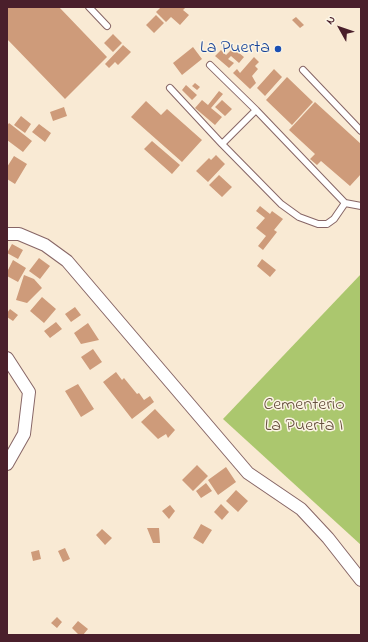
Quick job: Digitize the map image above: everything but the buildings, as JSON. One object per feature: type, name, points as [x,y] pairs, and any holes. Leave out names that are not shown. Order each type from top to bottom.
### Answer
[{"type":"street","points":[[7,234],[19,234],[45,245],[68,261],[248,473],[302,509],[328,538],[361,580]]},
{"type":"street","points":[[7,358],[29,392],[24,434],[7,464]]},
{"type":"lane","points":[[89,7],[108,26]]},
{"type":"lane","points":[[210,65],[256,110],[345,203],[361,206]]},
{"type":"lane","points":[[303,70],[361,131]]},
{"type":"lane","points":[[170,88],[281,204],[299,216],[318,224],[327,224],[334,219],[345,203]]},
{"type":"lane","points":[[222,144],[256,110]]},
{"type":"green space","name":"Cementerio La Puerta I","points":[[361,274],[361,545],[223,419]]},
{"type":"place","name":"La Puerta","points":[[278,49]]}]
